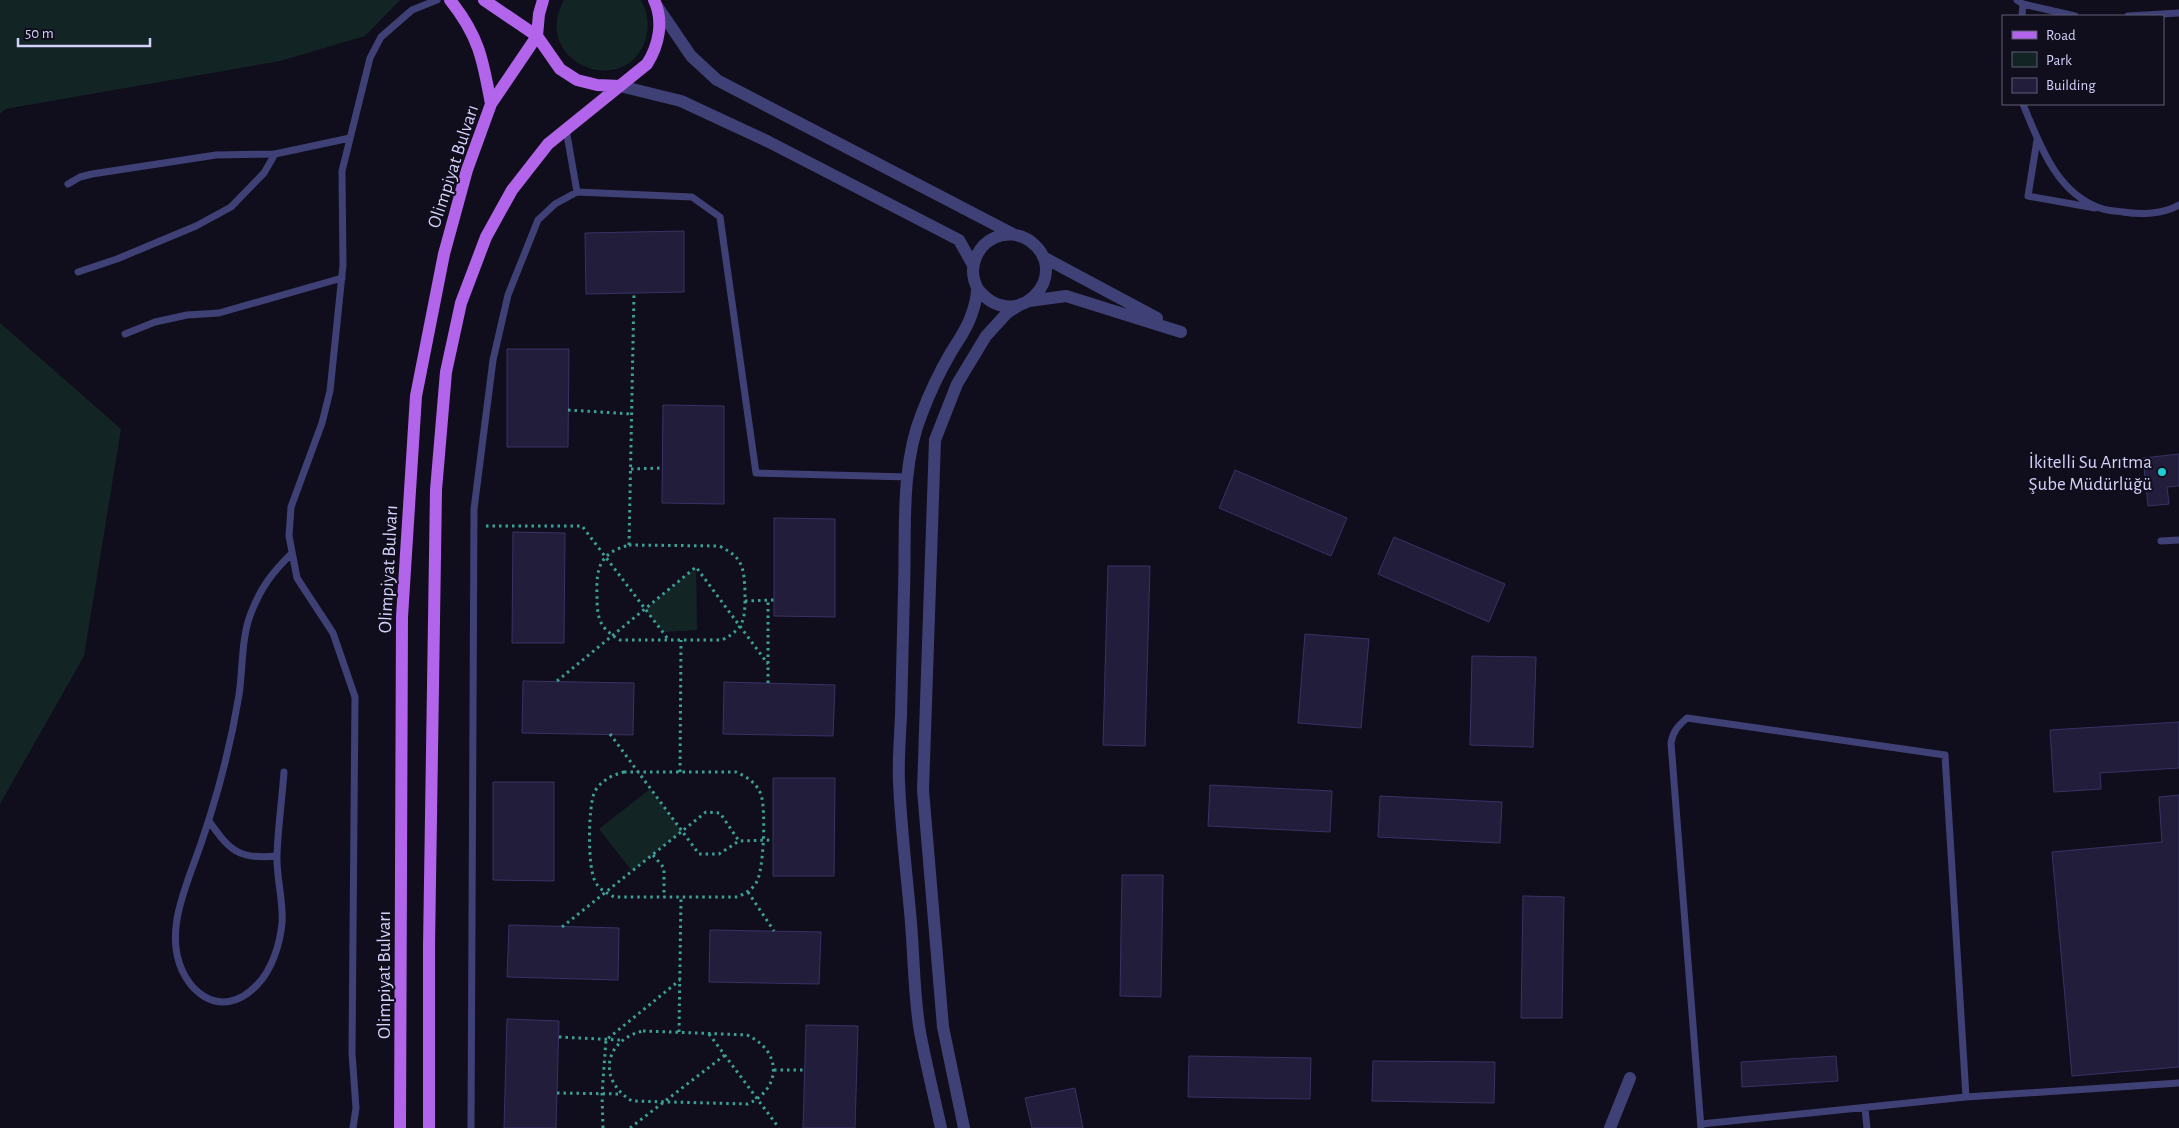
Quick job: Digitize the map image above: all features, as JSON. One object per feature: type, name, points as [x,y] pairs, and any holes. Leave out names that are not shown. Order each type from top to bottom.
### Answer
[{"type":"main road","points":[[450,0],[466,19],[482,54],[491,104]]},
{"type":"main road","points":[[484,0],[538,36],[560,69],[577,80],[597,85],[620,86]]},
{"type":"main road","points":[[538,36],[538,14],[543,0]]},
{"type":"main road","points":[[429,1128],[429,947],[436,490],[446,372],[461,303],[486,237],[512,190],[548,144],[647,64],[655,51],[659,37],[657,2]]},
{"type":"main road","name":"Olimpiyat Bulvarı","points":[[400,1128],[402,617],[416,396],[444,254],[467,170],[491,104],[538,36]]},
{"type":"street","points":[[657,2],[690,56],[717,80],[1016,235],[1027,238],[1037,246],[1043,257],[1046,269],[1044,282],[1038,293],[1024,304],[1007,313],[986,336],[957,384],[935,440],[923,790],[943,1027],[964,1128]]},
{"type":"street","points":[[620,86],[680,101],[769,142],[958,240],[973,265]]},
{"type":"street","points":[[1016,235],[1004,235],[993,238],[977,254],[973,265],[973,277],[977,288],[985,298],[995,304],[1007,307],[1066,296],[1181,332],[1043,257]]},
{"type":"street","points":[[941,1128],[920,1030],[899,781],[908,477],[913,436],[934,382],[971,317],[977,288]]},
{"type":"street","points":[[1610,1128],[1630,1078]]},
{"type":"lane","points":[[353,1128],[356,1108],[352,1054],[355,697],[333,633],[297,578],[289,536],[291,508],[322,423],[330,391],[342,278],[342,171],[370,58],[382,37],[412,10],[437,0]]},
{"type":"lane","points":[[2022,15],[2020,2],[2071,15]]},
{"type":"lane","points":[[2145,15],[2179,13]]},
{"type":"lane","points":[[2023,105],[2037,139],[2052,168],[2074,194],[2101,209]]},
{"type":"lane","points":[[566,129],[578,192]]},
{"type":"lane","points":[[68,184],[80,177],[92,174],[216,155],[275,154],[350,138]]},
{"type":"lane","points":[[2037,139],[2028,196],[2136,214],[2169,210],[2179,204]]},
{"type":"lane","points":[[78,272],[118,259],[196,226],[230,207],[264,173],[275,154]]},
{"type":"lane","points":[[471,1128],[474,509],[493,360],[508,295],[538,220],[554,204],[578,192],[692,197],[720,216],[756,473],[908,477]]},
{"type":"lane","points":[[125,334],[155,322],[187,315],[219,313],[342,278]]},
{"type":"lane","points":[[2161,542],[2179,540]]},
{"type":"lane","points":[[284,772],[277,856],[282,923],[273,960],[258,985],[245,996],[219,1002],[206,998],[195,990],[182,973],[176,947],[179,902],[209,821],[239,695],[241,666],[250,616],[260,592],[270,575],[291,554]]},
{"type":"lane","points":[[1966,1097],[1945,755],[1687,718],[1676,728],[1672,735],[1671,743],[1701,1126],[1966,1097],[2179,1084]]},
{"type":"lane","points":[[209,821],[223,841],[236,852],[257,858],[277,856]]},
{"type":"lane","points":[[1865,1108],[1867,1128]]},
{"type":"path","points":[[629,545],[634,293]]},
{"type":"path","points":[[568,410],[632,414]]},
{"type":"path","points":[[631,469],[663,468]]},
{"type":"path","points":[[474,526],[582,526],[669,640]]},
{"type":"path","points":[[629,545],[718,546],[729,551],[744,568],[745,616],[740,627],[732,635],[722,640],[620,640],[602,624],[597,613],[596,576],[599,565],[605,557],[617,548],[629,545]]},
{"type":"path","points":[[557,681],[696,566],[768,664]]},
{"type":"path","points":[[768,600],[768,683]]},
{"type":"path","points":[[745,601],[774,600]]},
{"type":"path","points":[[680,772],[681,640]]},
{"type":"path","points":[[610,734],[699,854],[719,854],[739,841],[773,840]]},
{"type":"path","points":[[624,772],[638,772],[736,772],[747,777],[756,785],[764,806],[761,873],[756,883],[748,892],[738,897],[614,898],[595,882],[591,871],[591,804],[595,792],[607,779],[624,772]]},
{"type":"path","points":[[562,927],[706,812],[720,813],[739,841]]},
{"type":"path","points":[[653,854],[664,868],[664,897]]},
{"type":"path","points":[[748,892],[774,931]]},
{"type":"path","points":[[679,1032],[682,897]]},
{"type":"path","points":[[603,1128],[602,1094],[606,1040],[680,980]]},
{"type":"path","points":[[644,1031],[679,1032],[748,1035],[758,1040],[769,1053],[774,1070],[772,1081],[758,1100],[748,1104],[632,1101],[621,1094],[613,1085],[609,1073],[613,1050],[621,1040],[632,1034],[644,1031]]},
{"type":"path","points":[[709,1034],[779,1128]]},
{"type":"path","points":[[559,1037],[621,1040]]},
{"type":"path","points":[[630,1128],[724,1055]]},
{"type":"path","points":[[774,1070],[805,1070]]},
{"type":"path","points":[[557,1093],[621,1094]]},
{"type":"green space","points":[[0,0],[400,0],[365,36],[280,61],[5,109],[0,114]]},
{"type":"green space","points":[[564,0],[641,0],[647,15],[648,25],[645,41],[634,59],[619,68],[601,70],[584,66],[569,56],[559,41],[557,22]]},
{"type":"green space","points":[[0,323],[121,429],[84,656],[0,804]]},
{"type":"green space","points":[[696,567],[697,630],[663,632],[645,609]]},
{"type":"green space","points":[[650,789],[682,831],[632,871],[599,829]]},
{"type":"building","points":[[684,231],[684,292],[586,294],[585,233]]},
{"type":"building","points":[[507,349],[569,349],[568,447],[507,447]]},
{"type":"building","points":[[663,405],[724,406],[724,504],[662,503]]},
{"type":"building","name":"İkitelli Su Arıtma Şube Müdürlüğü","points":[[2179,454],[2179,486],[2167,487],[2169,504],[2148,506],[2143,458]]},
{"type":"building","points":[[1235,470],[1347,518],[1331,556],[1219,508]]},
{"type":"building","points":[[774,518],[835,519],[835,617],[774,616]]},
{"type":"building","points":[[513,532],[565,533],[564,643],[512,643]]},
{"type":"building","points":[[1394,537],[1505,584],[1489,622],[1378,574]]},
{"type":"building","points":[[1108,566],[1150,566],[1145,746],[1103,745]]},
{"type":"building","points":[[1305,634],[1369,639],[1361,728],[1298,723]]},
{"type":"building","points":[[1472,656],[1536,657],[1533,747],[1470,745]]},
{"type":"building","points":[[523,681],[634,683],[633,735],[522,733]]},
{"type":"building","points":[[724,682],[835,685],[833,736],[723,734]]},
{"type":"building","points":[[2179,722],[2179,768],[2100,773],[2101,789],[2054,792],[2050,730]]},
{"type":"building","points":[[773,778],[835,778],[834,876],[773,876]]},
{"type":"building","points":[[493,782],[554,782],[554,881],[493,880]]},
{"type":"building","points":[[1210,785],[1332,791],[1330,832],[1208,826]]},
{"type":"building","points":[[2179,795],[2179,1067],[2072,1076],[2052,852],[2162,842],[2159,797]]},
{"type":"building","points":[[1380,796],[1502,802],[1500,843],[1378,837]]},
{"type":"building","points":[[1122,875],[1163,875],[1161,997],[1120,996]]},
{"type":"building","points":[[1523,896],[1564,897],[1562,1018],[1521,1018]]},
{"type":"building","points":[[509,925],[619,928],[618,980],[507,977]]},
{"type":"building","points":[[710,930],[821,932],[819,984],[709,982]]},
{"type":"building","points":[[507,1019],[559,1021],[556,1128],[504,1128]]},
{"type":"building","points":[[806,1025],[858,1026],[855,1128],[803,1128]]},
{"type":"building","points":[[1189,1056],[1311,1058],[1310,1099],[1188,1097]]},
{"type":"building","points":[[1836,1056],[1838,1081],[1742,1087],[1741,1062]]},
{"type":"building","points":[[1373,1061],[1495,1062],[1494,1103],[1372,1101]]},
{"type":"building","points":[[1075,1088],[1083,1128],[1032,1128],[1025,1098]]},
{"type":"place","name":"İkitelli Su Arıtma Şube Müdürlüğü","points":[[2162,472]]}]
